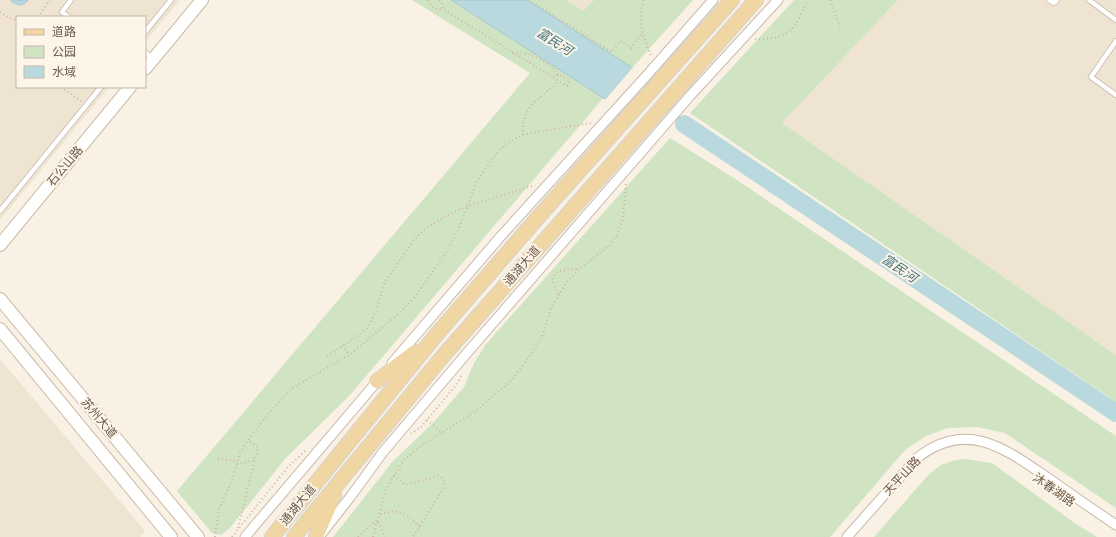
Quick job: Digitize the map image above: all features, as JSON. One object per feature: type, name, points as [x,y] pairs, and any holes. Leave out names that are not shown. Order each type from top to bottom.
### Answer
[{"type":"main road","name":"通湖大道","points":[[272,537],[437,334],[541,214],[732,0]]},
{"type":"main road","name":"通湖大道","points":[[294,537],[448,350],[756,0]]},
{"type":"main road","points":[[377,381],[437,334]]},
{"type":"main road","points":[[317,537],[340,480]]},
{"type":"street","points":[[147,62],[202,0]]},
{"type":"street","points":[[245,537],[501,236],[713,0]]},
{"type":"street","points":[[317,537],[351,496],[383,452],[462,358],[689,97],[778,0]]},
{"type":"street","name":"石公山路","points":[[0,245],[129,88]]},
{"type":"street","name":"苏州大道","points":[[0,299],[198,537]]},
{"type":"street","name":"苏州大道","points":[[0,329],[171,537]]},
{"type":"street","name":"天平山路","points":[[847,537],[904,471],[927,450],[959,440],[971,439],[984,441],[993,446]]},
{"type":"street","name":"天平山路","points":[[855,537],[917,466],[926,458],[938,451],[961,445],[993,446]]},
{"type":"street","name":"沐春湖路","points":[[993,446],[1021,459],[1116,525]]},
{"type":"street","name":"沐春湖路","points":[[993,446],[1005,456],[1116,532]]},
{"type":"lane","points":[[68,16],[62,12],[71,0]]},
{"type":"lane","points":[[146,31],[171,0]]},
{"type":"lane","points":[[1050,0],[1054,3],[1057,0]]},
{"type":"lane","points":[[1089,0],[1116,20]]},
{"type":"lane","points":[[1116,41],[1091,77],[1116,95]]},
{"type":"lane","points":[[0,211],[100,88]]},
{"type":"path","points":[[39,16],[50,0]]},
{"type":"path","points":[[428,0],[430,5],[433,7],[438,10],[443,9],[566,86],[570,81],[558,74],[557,76]]},
{"type":"path","points":[[439,0],[443,9]]},
{"type":"path","points":[[529,0],[612,52],[620,41],[631,48],[642,33]]},
{"type":"path","points":[[644,0],[640,18],[642,33],[652,58]]},
{"type":"path","points":[[750,39],[763,40],[780,36],[790,30],[795,24],[808,0]]},
{"type":"path","points":[[831,0],[841,30]]},
{"type":"path","points":[[0,12],[16,20]]},
{"type":"path","points":[[513,54],[518,52],[531,55],[555,70],[558,81]]},
{"type":"path","points":[[523,135],[522,124],[530,108],[558,81]]},
{"type":"path","points":[[62,88],[86,105]]},
{"type":"path","points":[[215,537],[219,508],[232,480],[240,453],[248,440],[269,413],[291,389],[349,355],[374,335],[414,298],[442,259],[456,234],[476,183],[485,168],[505,145],[517,137],[531,132],[594,123]]},
{"type":"path","points":[[373,537],[385,492],[394,475],[409,455],[476,411],[512,380],[534,350],[543,334],[551,308],[559,294],[579,269],[610,245],[617,235],[623,218],[626,181]]},
{"type":"path","points":[[327,356],[363,333],[367,328],[376,311],[384,282],[412,241],[425,229],[451,213],[468,206],[532,185],[540,184]]},
{"type":"path","points":[[559,294],[553,283],[555,273],[564,269],[579,269]]},
{"type":"path","points":[[343,345],[349,355]]},
{"type":"path","points":[[427,420],[443,433]]},
{"type":"path","points":[[238,530],[258,447],[248,440]]},
{"type":"path","points":[[218,459],[238,461]]},
{"type":"path","points":[[237,464],[255,460]]},
{"type":"path","points":[[394,475],[401,483],[404,484],[414,483],[438,476],[445,482],[444,487],[420,528],[413,537]]},
{"type":"path","points":[[379,514],[396,510],[401,511],[408,515],[420,528]]},
{"type":"path","points":[[358,537],[377,520]]},
{"type":"path","points":[[377,520],[385,537]]},
{"type":"shaded area","points":[[0,0],[180,0],[146,41],[146,16],[16,16],[16,88],[108,88],[0,220]]},
{"type":"shaded area","points":[[566,0],[594,0],[583,11]]},
{"type":"shaded area","points":[[898,0],[1116,0],[1116,355],[782,123]]},
{"type":"shaded area","points":[[0,359],[145,531],[140,537],[0,537]]},
{"type":"green space","points":[[412,0],[450,0],[604,97],[350,395],[285,459],[230,528],[221,535],[212,533],[177,491],[530,73]]},
{"type":"green space","points":[[523,0],[566,0],[583,11],[594,0],[693,0],[632,68]]},
{"type":"green space","points":[[794,0],[898,0],[782,123],[1116,355],[1116,402],[690,113]]},
{"type":"green space","points":[[670,138],[734,178],[1116,436],[1116,508],[1005,433],[977,427],[948,428],[926,436],[906,449],[830,537],[333,537],[393,461],[432,424],[464,387],[474,363],[486,344]]},
{"type":"green space","points":[[964,459],[992,463],[1076,524],[1097,537],[874,537],[929,474],[941,465]]},
{"type":"water","points":[[11,0],[28,0],[18,5]]},
{"type":"water","points":[[451,0],[527,0],[633,68],[605,99]]},
{"type":"pier","points":[[634,66],[634,69],[607,101],[604,101]]},
{"type":"waterway","name":"富民河","points":[[684,124],[1116,413]]}]
